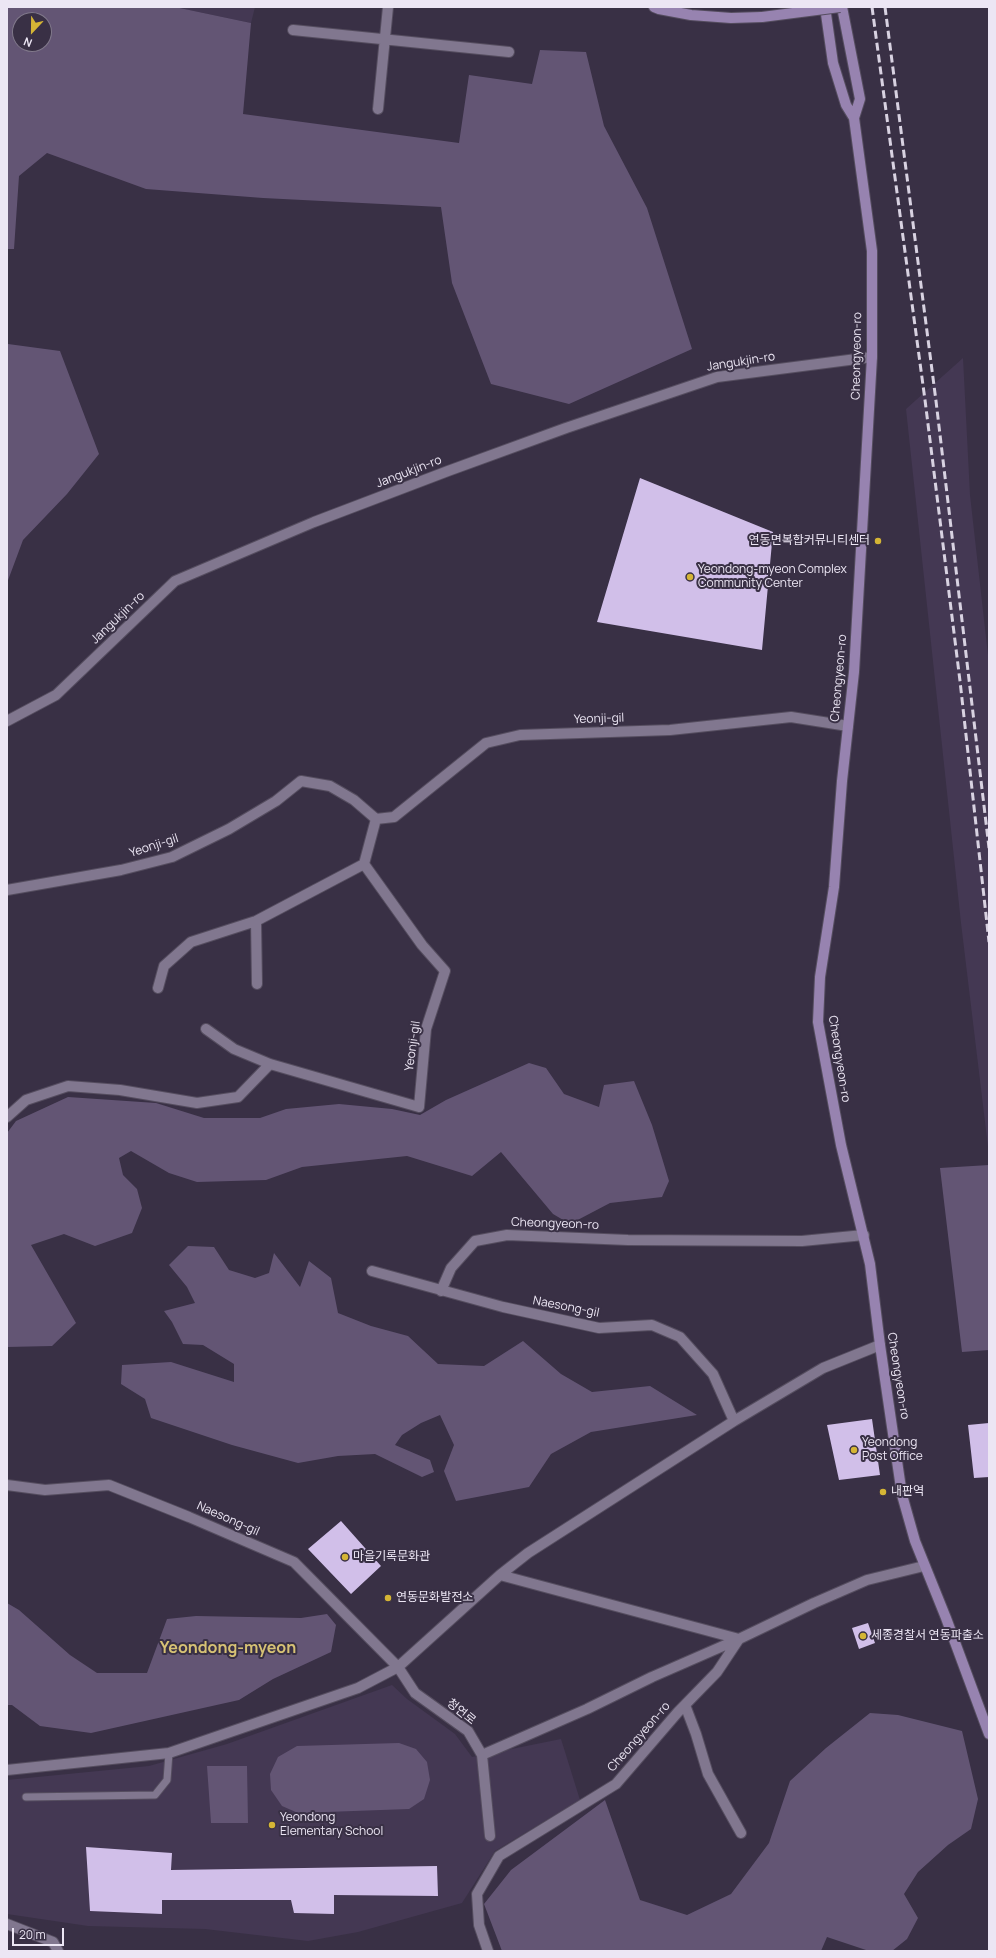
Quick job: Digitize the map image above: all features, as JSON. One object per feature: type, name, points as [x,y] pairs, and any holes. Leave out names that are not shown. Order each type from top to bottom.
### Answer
[{"type":"main road","points":[[654,7],[659,10],[690,15],[731,18],[762,17],[841,7]]},
{"type":"main road","name":"Cheongyeon-ro","points":[[825,7],[833,63],[846,105],[854,118],[872,250],[872,357],[854,672],[834,887],[820,977],[818,1022],[843,1153],[870,1264],[902,1495],[924,1566],[946,1618],[989,1734]]},
{"type":"main road","name":"Cheongyeon-ro","points":[[841,7],[860,99],[854,118]]},
{"type":"street","points":[[378,109],[388,7]]},
{"type":"street","points":[[293,30],[509,52]]},
{"type":"street","name":"Jangukjin-ro","points":[[7,721],[56,695],[175,581],[314,522],[514,447],[717,377],[872,357]]},
{"type":"street","name":"Yeonji-gil","points":[[7,890],[100,874],[172,857],[230,829],[276,801],[301,781],[330,786],[354,800],[376,819],[394,817],[486,743],[520,735],[670,730],[791,717],[848,726]]},
{"type":"street","points":[[158,988],[164,966],[191,942],[256,921],[364,864],[376,819]]},
{"type":"street","name":"Yeonji-gil","points":[[206,1029],[234,1049],[270,1064],[419,1107],[426,1029],[445,971],[422,945],[364,864]]},
{"type":"street","points":[[256,921],[257,984]]},
{"type":"street","points":[[7,1117],[26,1100],[68,1086],[120,1090],[197,1103],[238,1097],[270,1064]]},
{"type":"street","name":"Cheongyeon-ro","points":[[441,1291],[451,1268],[474,1241],[507,1235],[628,1240],[794,1241],[864,1235]]},
{"type":"street","name":"Naesong-gil","points":[[372,1271],[503,1307],[599,1328],[652,1325],[680,1337],[713,1374],[734,1421]]},
{"type":"street","points":[[7,1770],[169,1753],[358,1688],[398,1667],[500,1575],[528,1553],[734,1421],[823,1368],[880,1344]]},
{"type":"street","name":"Naesong-gil","points":[[7,1485],[45,1490],[109,1486],[189,1517],[294,1562],[398,1667]]},
{"type":"street","points":[[482,1755],[587,1709],[652,1677],[867,1580],[924,1566]]},
{"type":"street","points":[[500,1575],[739,1639]]},
{"type":"street","name":"Cheongyeon-ro","points":[[488,1951],[479,1925],[477,1894],[499,1856],[616,1784],[684,1705],[717,1672],[739,1639]]},
{"type":"street","name":"청연로","points":[[398,1667],[415,1693],[468,1731],[482,1755],[490,1836]]},
{"type":"street","points":[[684,1705],[708,1774],[741,1832]]},
{"type":"street","points":[[7,1924],[53,1942],[58,1951]]},
{"type":"lane","points":[[26,1797],[155,1795],[167,1780],[169,1753]]},
{"type":"shaded area","points":[[7,7],[175,7],[251,23],[243,114],[459,143],[469,75],[532,84],[540,50],[586,52],[604,126],[647,208],[692,349],[569,404],[491,384],[452,283],[441,207],[263,198],[146,189],[47,153],[19,176],[14,249],[7,249]]},
{"type":"shaded area","points":[[175,7],[255,7],[251,23]]},
{"type":"shaded area","points":[[8,344],[60,351],[99,454],[67,494],[23,540],[7,583]]},
{"type":"shaded area","points":[[963,358],[970,495],[989,664],[989,1155],[961,923],[906,409]]},
{"type":"shaded area","points":[[529,1063],[546,1068],[564,1094],[599,1107],[604,1085],[634,1081],[652,1125],[669,1181],[662,1197],[610,1203],[570,1224],[553,1214],[501,1152],[472,1176],[407,1156],[302,1167],[266,1180],[197,1182],[169,1173],[131,1151],[119,1158],[123,1175],[137,1189],[142,1208],[132,1233],[95,1246],[64,1234],[31,1245],[76,1323],[52,1346],[7,1347],[7,1133],[16,1121],[68,1097],[156,1103],[204,1118],[260,1118],[286,1109],[339,1104],[392,1109],[420,1115],[446,1100]]},
{"type":"shaded area","points":[[989,1165],[989,1350],[962,1352],[940,1168]]},
{"type":"shaded area","points":[[188,1246],[214,1247],[229,1270],[255,1278],[269,1273],[274,1253],[300,1287],[309,1261],[331,1278],[338,1313],[371,1326],[408,1336],[438,1364],[484,1366],[523,1341],[561,1374],[592,1392],[650,1386],[697,1415],[591,1432],[551,1454],[529,1487],[456,1501],[444,1471],[454,1445],[440,1415],[421,1423],[402,1435],[395,1445],[430,1460],[434,1472],[422,1477],[375,1454],[338,1456],[298,1463],[232,1445],[151,1418],[145,1399],[121,1384],[122,1365],[171,1362],[234,1382],[234,1364],[203,1345],[183,1344],[172,1322],[164,1311],[195,1303],[187,1287],[169,1265]]},
{"type":"shaded area","points":[[7,1603],[19,1610],[70,1655],[97,1673],[147,1673],[167,1619],[196,1616],[301,1618],[327,1614],[336,1625],[331,1652],[273,1679],[239,1700],[91,1733],[40,1726],[12,1705],[7,1705]]},
{"type":"shaded area","name":"Yeondong Elementary School","points":[[392,1685],[407,1699],[455,1734],[472,1757],[561,1739],[580,1800],[495,1851],[462,1903],[358,1932],[308,1941],[205,1929],[88,1926],[7,1914],[7,1780],[149,1766],[227,1744]]},
{"type":"shaded area","points":[[870,1713],[898,1715],[962,1731],[978,1799],[971,1829],[948,1845],[918,1872],[904,1894],[918,1918],[907,1939],[892,1951],[869,1951],[827,1937],[821,1951],[502,1951],[484,1904],[511,1870],[605,1800],[640,1900],[687,1915],[731,1894],[769,1843],[790,1781],[826,1748]]},
{"type":"shaded area","points":[[399,1743],[416,1749],[427,1762],[430,1780],[424,1799],[409,1809],[298,1813],[282,1806],[271,1790],[270,1774],[278,1757],[297,1746]]},
{"type":"shaded area","points":[[207,1766],[247,1766],[248,1823],[211,1823]]},
{"type":"building","name":"Yeondong-myeon Complex Community Center","points":[[640,478],[773,532],[762,650],[597,622]]},
{"type":"building","name":"Yeondong Post Office","points":[[872,1419],[880,1475],[839,1480],[827,1425]]},
{"type":"building","points":[[989,1423],[989,1477],[974,1478],[968,1425]]},
{"type":"building","name":"마을기록문화관","points":[[341,1521],[381,1566],[351,1594],[308,1549]]},
{"type":"building","name":"세종경찰서 연동파출소","points":[[868,1623],[875,1643],[859,1649],[852,1628]]},
{"type":"building","name":"Yeondong Elementary School","points":[[86,1847],[172,1853],[171,1870],[437,1866],[438,1896],[334,1895],[334,1914],[294,1913],[291,1900],[162,1900],[162,1914],[90,1911]]},
{"type":"railway","points":[[872,7],[925,400],[960,681],[989,942]]},
{"type":"railway","points":[[885,7],[936,401],[989,848]]},
{"type":"place","name":"연동면복합커뮤니티센터","points":[[878,541]]},
{"type":"place","name":"Yeondong-myeon Complex Community Center","points":[[690,577]]},
{"type":"place","name":"Yeondong Post Office","points":[[854,1450]]},
{"type":"place","name":"내판역","points":[[883,1492]]},
{"type":"place","name":"마을기록문화관","points":[[345,1557]]},
{"type":"place","name":"연동문화발전소","points":[[388,1598]]},
{"type":"place","name":"세종경찰서 연동파출소","points":[[863,1636]]},
{"type":"place","name":"Yeondong Elementary School","points":[[272,1825]]},
{"type":"district","name":"Yeondong-myeon","points":[[228,1649]]}]
